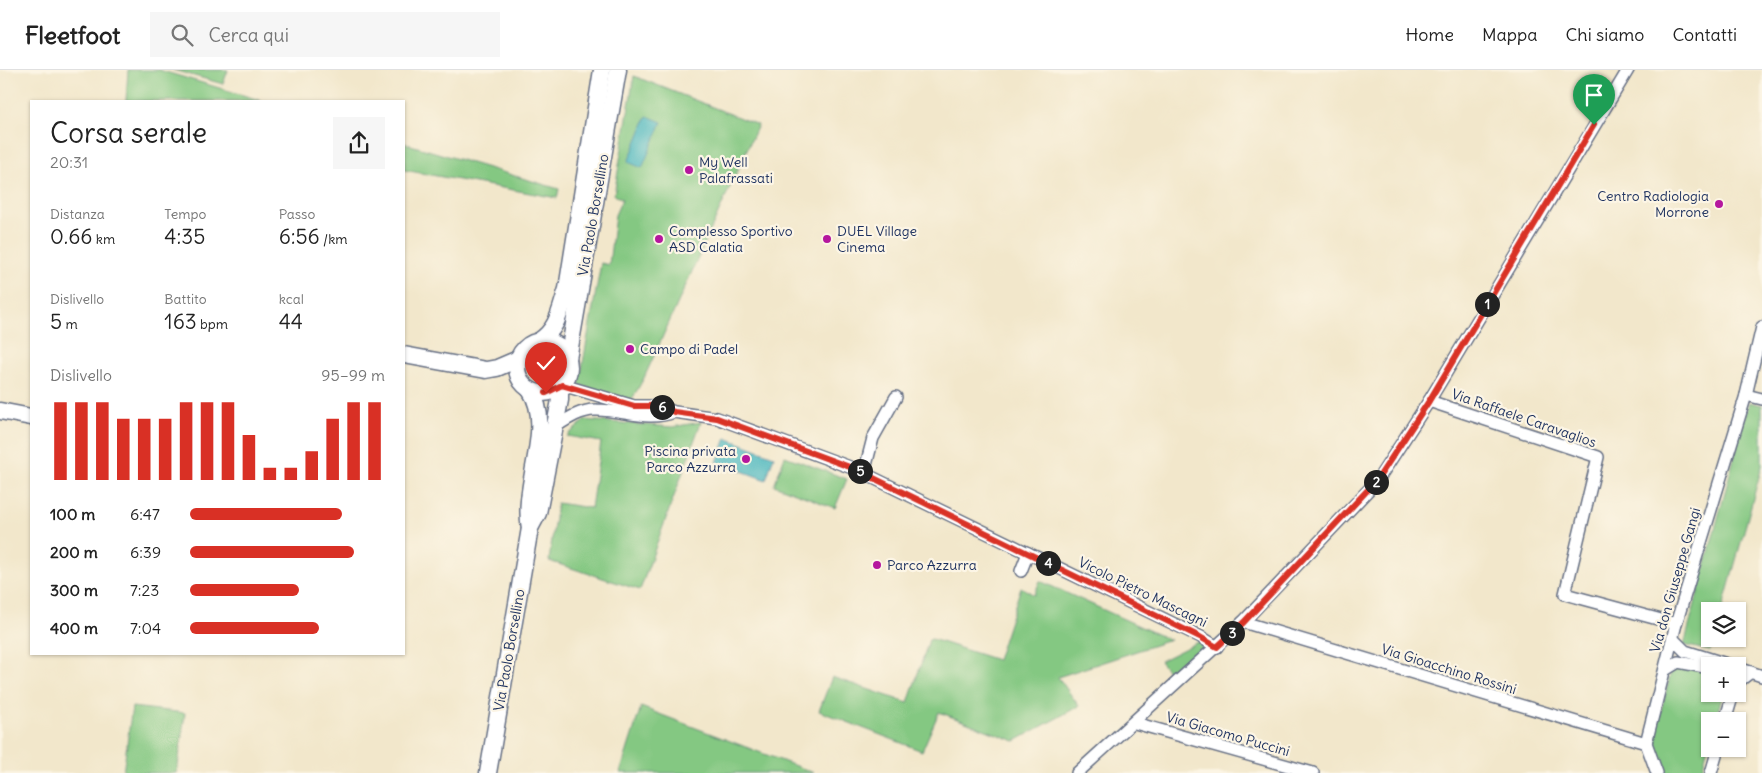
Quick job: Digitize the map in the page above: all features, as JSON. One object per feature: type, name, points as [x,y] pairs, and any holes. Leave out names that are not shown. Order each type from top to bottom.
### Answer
[{"type":"main road","name":"Via Paolo Borsellino","points":[[539,341],[549,334],[556,324],[567,289],[602,70]]},
{"type":"main road","name":"Via Paolo Borsellino","points":[[568,359],[618,70]]},
{"type":"main road","points":[[405,355],[486,370],[518,360],[528,346],[539,341],[554,343],[560,347],[568,359],[568,373],[561,386],[546,393],[530,390],[525,386],[518,374],[518,360]]},
{"type":"main road","name":"Via Paolo Borsellino","points":[[488,773],[530,528],[538,513],[561,386]]},
{"type":"main road","name":"Via Paolo Borsellino","points":[[530,390],[540,410],[526,511],[530,528]]},
{"type":"main road","points":[[0,411],[30,417]]},
{"type":"street","points":[[1077,773],[1135,723],[1244,622],[1377,480],[1429,401],[1628,70]]},
{"type":"street","name":"Via don Giuseppe Gangi","points":[[1646,743],[1676,624],[1746,395],[1762,327]]},
{"type":"street","name":"Vicolo Pietro Mascagni","points":[[561,386],[634,406],[660,406],[674,412],[717,418],[864,473],[1217,647]]},
{"type":"street","points":[[1746,395],[1762,398]]},
{"type":"street","points":[[864,473],[873,438],[896,396]]},
{"type":"street","name":"Via Raffaele Caravaglios","points":[[1429,401],[1598,457],[1565,594],[1676,624]]},
{"type":"street","name":"Vicolo Pietro Mascagni","points":[[555,427],[581,412],[597,410],[661,417],[674,412]]},
{"type":"street","points":[[1022,571],[1028,553]]},
{"type":"street","name":"Via Gioacchino Rossini","points":[[1244,622],[1646,743]]},
{"type":"street","points":[[1673,639],[1685,650],[1706,657]]},
{"type":"street","points":[[1665,670],[1678,662],[1701,666]]},
{"type":"street","name":"Via Giacomo Puccini","points":[[1135,723],[1313,773]]},
{"type":"street","points":[[1646,743],[1657,773]]},
{"type":"street","points":[[1711,773],[1716,757]]},
{"type":"green space","points":[[128,70],[159,70],[260,100],[126,100]]},
{"type":"green space","points":[[173,70],[228,70],[223,84]]},
{"type":"green space","name":"Complesso Sportivo ASD Calatia","points":[[634,76],[758,125],[644,378],[631,401],[579,385],[601,263],[609,265],[615,215],[622,199],[614,195]]},
{"type":"green space","points":[[405,143],[559,189],[557,198],[405,170]]},
{"type":"green space","points":[[543,355],[548,356],[554,362],[554,372],[548,378],[543,379],[538,378],[532,372],[531,367],[532,362],[538,356]]},
{"type":"green space","points":[[1749,402],[1762,405],[1762,466],[1724,602],[1701,602],[1701,647],[1711,647],[1710,651],[1684,645]]},
{"type":"green space","points":[[585,420],[672,427],[701,422],[640,590],[549,561],[557,503],[591,508],[601,442],[567,436]]},
{"type":"green space","points":[[785,456],[847,479],[835,508],[774,485]]},
{"type":"green space","points":[[1040,581],[1170,640],[1058,677],[1079,706],[1015,741],[939,712],[922,751],[819,711],[832,677],[908,703],[929,640],[932,639],[997,660],[1021,587],[1034,595]]},
{"type":"green space","points":[[1200,641],[1210,648],[1172,676],[1160,661]]},
{"type":"green space","points":[[1687,667],[1701,671],[1701,702],[1721,702],[1718,712],[1701,712],[1701,757],[1705,757],[1701,773],[1664,773],[1652,745],[1671,672]]},
{"type":"green space","points":[[132,707],[185,713],[177,773],[123,773]]},
{"type":"green space","points":[[641,707],[814,773],[620,773]]},
{"type":"water","points":[[647,116],[662,122],[642,168],[628,162]]},
{"type":"water","name":"Piscina privata Parco Azzurra","points":[[726,438],[774,456],[766,480],[717,462]]},
{"type":"place","name":"My Well Palafrassati","points":[[689,170]]},
{"type":"place","name":"Centro Radiologia Morrone","points":[[1719,204]]},
{"type":"place","name":"Complesso Sportivo ASD Calatia","points":[[659,239]]},
{"type":"place","name":"DUEL Village Cinema","points":[[827,239]]},
{"type":"place","name":"Campo di Padel","points":[[630,349]]},
{"type":"place","name":"Piscina privata Parco Azzurra","points":[[746,459]]},
{"type":"place","name":"Parco Azzurra","points":[[877,565]]},
{"type":"route","points":[[546,393],[562,385],[634,406],[660,406],[674,412],[717,418],[855,469],[1217,647],[1244,622],[1377,480],[1429,401],[1594,125]]}]
